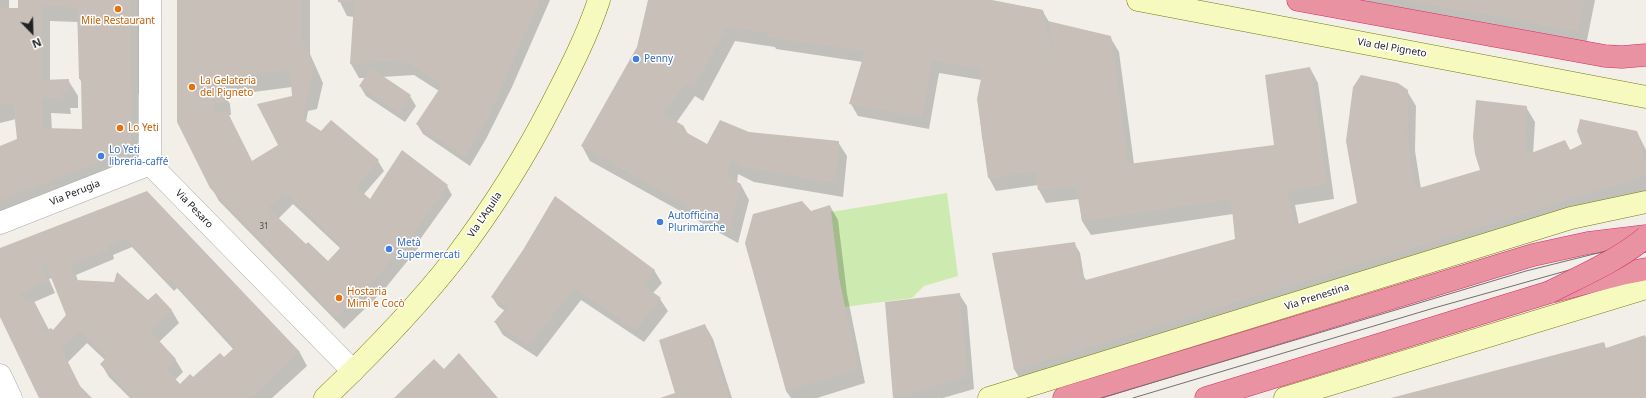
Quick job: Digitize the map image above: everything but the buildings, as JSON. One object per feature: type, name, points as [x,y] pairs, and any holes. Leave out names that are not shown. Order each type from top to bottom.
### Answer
[{"type":"highway","points":[[1298,0],[1605,56],[1622,57],[1646,55]]},
{"type":"highway","points":[[1550,292],[1610,262],[1646,236]]},
{"type":"highway","points":[[1064,398],[1533,255],[1588,243],[1646,236]]},
{"type":"highway","points":[[1206,398],[1550,292],[1621,274],[1646,270]]},
{"type":"main road","name":"Via L'Aquila","points":[[325,398],[353,371],[424,295],[455,258],[491,208],[532,142],[544,119],[575,59],[599,0]]},
{"type":"main road","name":"Via del Pigneto","points":[[1138,0],[1646,97]]},
{"type":"main road","name":"Via Prenestina","points":[[989,398],[1571,218],[1646,202]]},
{"type":"main road","points":[[1285,398],[1646,288]]},
{"type":"street","points":[[150,0],[150,164]]},
{"type":"street","name":"Via Perugia","points":[[0,223],[150,164]]},
{"type":"street","name":"Via Pesaro","points":[[150,164],[353,371]]},
{"type":"street","points":[[0,375],[11,398]]},
{"type":"green space","points":[[947,193],[958,276],[924,286],[912,298],[844,307],[831,212]]},
{"type":"tram line","points":[[1101,398],[1526,271],[1646,241]]},
{"type":"tram line","points":[[1133,398],[1434,308],[1580,267],[1646,252]]},
{"type":"place","name":"Mile Restaurant","points":[[118,9]]},
{"type":"place","name":"Penny","points":[[636,59]]},
{"type":"place","name":"La Gelateria del Pigneto","points":[[192,87]]},
{"type":"place","name":"Lo Yeti","points":[[120,128]]},
{"type":"place","name":"Lo Yeti libreria-caffé","points":[[101,156]]},
{"type":"place","name":"Autofficina Plurimarche","points":[[660,222]]},
{"type":"place","name":"Metà Supermercati","points":[[389,249]]},
{"type":"place","name":"Hostaria Mimì e Cocò","points":[[339,298]]}]
